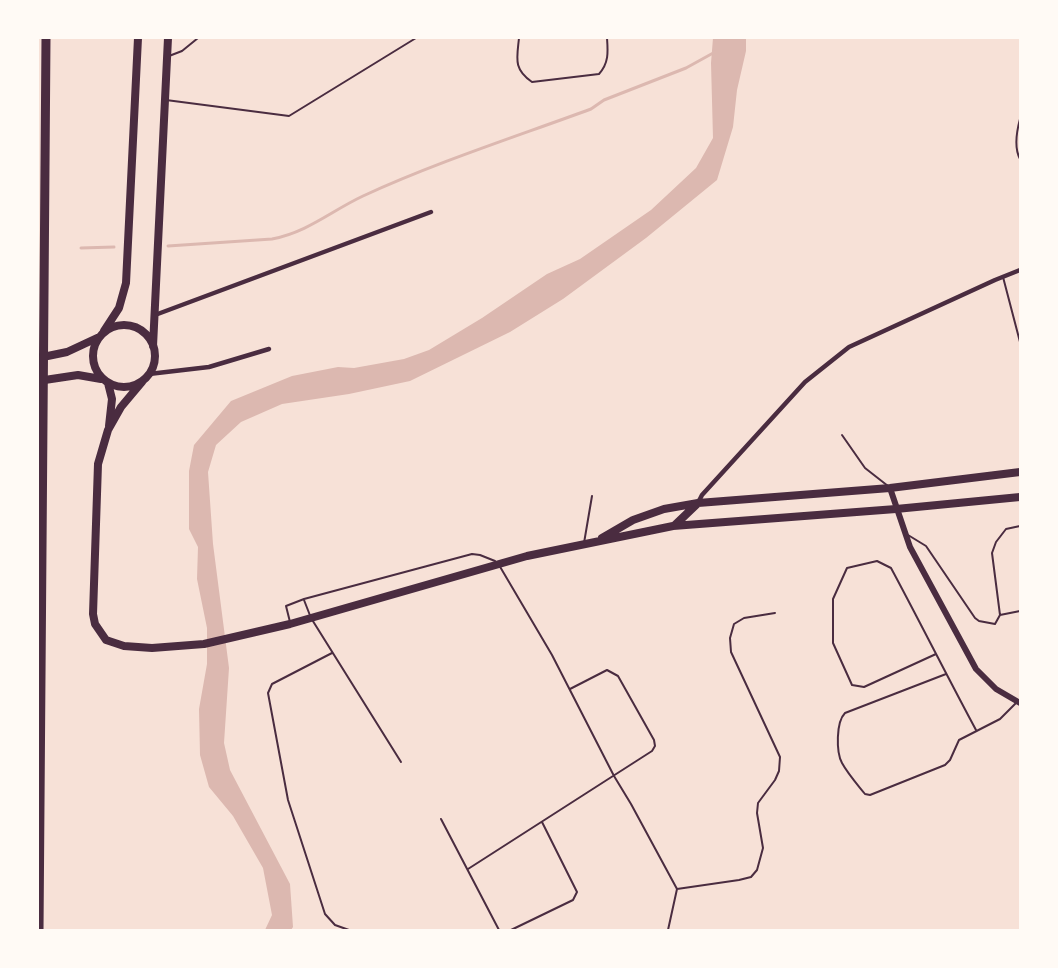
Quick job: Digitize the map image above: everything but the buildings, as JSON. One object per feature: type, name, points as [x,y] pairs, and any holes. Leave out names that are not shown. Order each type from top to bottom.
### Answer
[{"type":"highway","points":[[39,930],[46,285],[46,38]]},
{"type":"main road","points":[[138,38],[126,283],[119,308],[101,334],[92,354],[96,372],[105,381],[112,399],[108,430],[97,476],[93,614],[95,624],[106,640],[135,648],[204,644],[290,624],[498,563],[674,526],[1020,497]]},
{"type":"main road","points":[[153,346],[168,38]]},
{"type":"main road","points":[[38,358],[67,352],[123,325],[133,326],[149,337],[155,356],[154,365],[121,407],[108,430]]},
{"type":"main road","points":[[38,381],[78,375],[125,387],[142,382]]},
{"type":"main road","points":[[596,542],[633,520],[664,509],[698,503],[890,488],[1020,472]]},
{"type":"main road","points":[[674,526],[698,503]]},
{"type":"street","points":[[155,315],[431,212]]},
{"type":"street","points":[[698,503],[702,495],[805,382],[849,347],[1020,270]]},
{"type":"street","points":[[149,374],[208,367],[269,349]]},
{"type":"street","points":[[890,488],[916,560],[976,669],[996,689],[1019,702]]},
{"type":"lane","points":[[167,57],[182,51],[198,38]]},
{"type":"lane","points":[[165,100],[289,116],[416,38]]},
{"type":"lane","points":[[519,38],[518,66],[521,75],[532,82],[599,74],[606,66],[607,38]]},
{"type":"lane","points":[[1020,119],[1016,138],[1020,159]]},
{"type":"lane","points":[[1003,277],[1020,342]]},
{"type":"lane","points":[[842,435],[865,468],[890,488]]},
{"type":"lane","points":[[583,544],[592,496]]},
{"type":"lane","points":[[905,534],[926,546],[975,618],[995,624],[1000,615],[992,553],[996,542],[1006,529],[1020,526]]},
{"type":"lane","points":[[290,624],[286,606],[304,599],[472,554],[488,557],[498,563],[552,655],[614,776],[677,889],[668,930]]},
{"type":"lane","points":[[936,654],[864,687],[852,685],[833,643],[833,599],[847,568],[877,561],[891,568],[976,730]]},
{"type":"lane","points":[[304,599],[311,618],[401,762]]},
{"type":"lane","points":[[1000,615],[1020,611]]},
{"type":"lane","points":[[677,889],[751,877],[761,860],[763,848],[757,813],[758,803],[775,780],[779,771],[780,757],[738,669],[731,652],[730,638],[734,624],[744,618],[775,613]]},
{"type":"lane","points":[[332,653],[272,684],[268,693],[288,800],[325,914],[335,925],[349,930]]},
{"type":"lane","points":[[468,869],[614,776],[655,746],[654,740],[614,672],[607,670],[570,689]]},
{"type":"lane","points":[[946,674],[845,713],[840,718],[838,724],[840,761],[864,794],[870,795],[945,765],[950,760],[959,740],[1000,719],[1019,702]]},
{"type":"lane","points":[[441,819],[499,930]]},
{"type":"lane","points":[[511,930],[573,900],[577,892],[542,822]]},
{"type":"shaded area","points":[[713,38],[746,38],[746,51],[737,90],[733,127],[717,180],[646,238],[563,299],[510,332],[410,381],[349,394],[282,404],[241,422],[216,445],[208,472],[213,544],[229,668],[224,743],[230,770],[290,884],[293,927],[291,930],[265,930],[272,915],[263,868],[233,816],[209,787],[200,755],[199,709],[207,664],[207,628],[197,579],[198,547],[189,529],[189,471],[194,445],[231,401],[292,376],[338,367],[354,368],[404,359],[429,350],[547,274],[580,259],[651,210],[696,168],[713,138],[711,63]]},
{"type":"waterway","points":[[168,246],[272,239],[285,236],[391,184],[591,109],[604,100],[686,68],[715,52]]},
{"type":"waterway","points":[[81,248],[114,247]]}]
